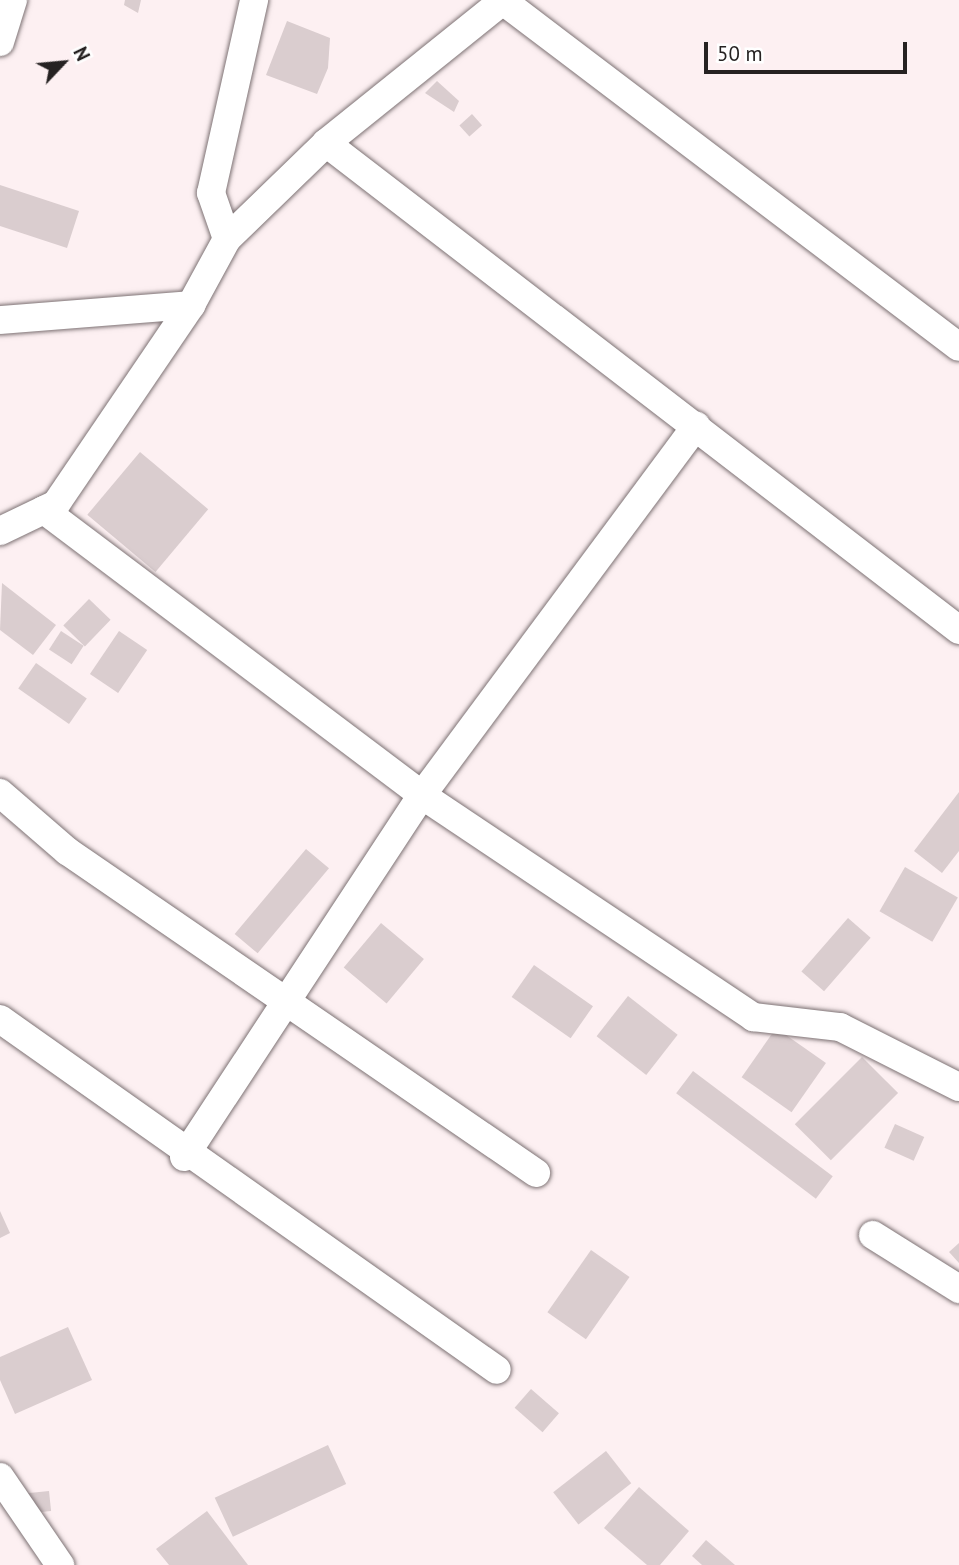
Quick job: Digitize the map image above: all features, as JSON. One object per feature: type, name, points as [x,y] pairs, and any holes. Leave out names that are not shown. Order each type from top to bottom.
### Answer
[{"type":"street","points":[[0,42],[13,0]]},
{"type":"street","points":[[227,239],[211,193],[254,0]]},
{"type":"street","points":[[0,531],[56,504],[191,305],[227,239],[326,143],[503,0],[959,347]]},
{"type":"street","points":[[326,143],[959,630]]},
{"type":"street","points":[[0,320],[191,305]]},
{"type":"street","points":[[186,1154],[285,999],[422,795],[696,426]]},
{"type":"street","points":[[44,510],[422,795],[753,1017],[840,1027],[959,1087]]},
{"type":"street","points":[[0,793],[68,851],[536,1173]]},
{"type":"street","points":[[0,1019],[186,1154],[497,1370]]},
{"type":"street","points":[[873,1235],[959,1289]]},
{"type":"street","points":[[0,1477],[60,1565]]},
{"type":"building","points":[[125,0],[141,0],[138,13],[124,5]]},
{"type":"building","points":[[287,21],[330,38],[328,68],[317,94],[266,75]]},
{"type":"building","points":[[437,81],[459,101],[454,112],[425,93]]},
{"type":"building","points":[[472,114],[482,125],[469,137],[459,125]]},
{"type":"building","points":[[0,185],[79,211],[67,248],[0,226]]},
{"type":"building","points":[[140,452],[208,509],[155,572],[87,515]]},
{"type":"building","points":[[2,583],[56,625],[33,655],[0,630]]},
{"type":"building","points":[[89,599],[111,620],[85,646],[63,626]]},
{"type":"building","points":[[61,631],[84,646],[72,664],[49,649]]},
{"type":"building","points":[[119,631],[147,650],[118,693],[90,674]]},
{"type":"building","points":[[36,663],[87,699],[69,724],[18,688]]},
{"type":"building","points":[[959,792],[959,851],[942,873],[914,851]]},
{"type":"building","points":[[306,849],[329,868],[258,953],[235,934]]},
{"type":"building","points":[[905,867],[958,898],[932,942],[880,911]]},
{"type":"building","points":[[848,918],[871,938],[824,991],[801,972]]},
{"type":"building","points":[[381,923],[424,959],[387,1003],[344,967]]},
{"type":"building","points":[[534,965],[593,1006],[571,1038],[512,997]]},
{"type":"building","points":[[628,996],[678,1035],[646,1075],[597,1036]]},
{"type":"building","points":[[776,1028],[826,1063],[792,1112],[742,1077]]},
{"type":"building","points":[[862,1057],[898,1093],[831,1160],[795,1124]]},
{"type":"building","points":[[693,1071],[833,1176],[816,1199],[676,1093]]},
{"type":"building","points":[[895,1124],[924,1137],[914,1161],[884,1148]]},
{"type":"building","points":[[0,1211],[10,1233],[0,1238]]},
{"type":"building","points":[[959,1243],[959,1263],[949,1252]]},
{"type":"building","points":[[591,1250],[630,1277],[586,1339],[547,1312]]},
{"type":"building","points":[[68,1327],[92,1380],[15,1414],[0,1380],[0,1357]]},
{"type":"building","points":[[531,1389],[559,1413],[543,1432],[515,1408]]},
{"type":"building","points":[[328,1445],[346,1484],[233,1537],[215,1498]]},
{"type":"building","points":[[606,1451],[631,1483],[578,1525],[553,1492]]},
{"type":"building","points":[[639,1487],[689,1531],[660,1565],[647,1565],[604,1528]]},
{"type":"building","points":[[49,1491],[51,1511],[24,1514],[22,1494]]},
{"type":"building","points":[[207,1511],[248,1565],[169,1565],[156,1549]]},
{"type":"building","points":[[706,1540],[735,1565],[702,1565],[692,1556]]}]
